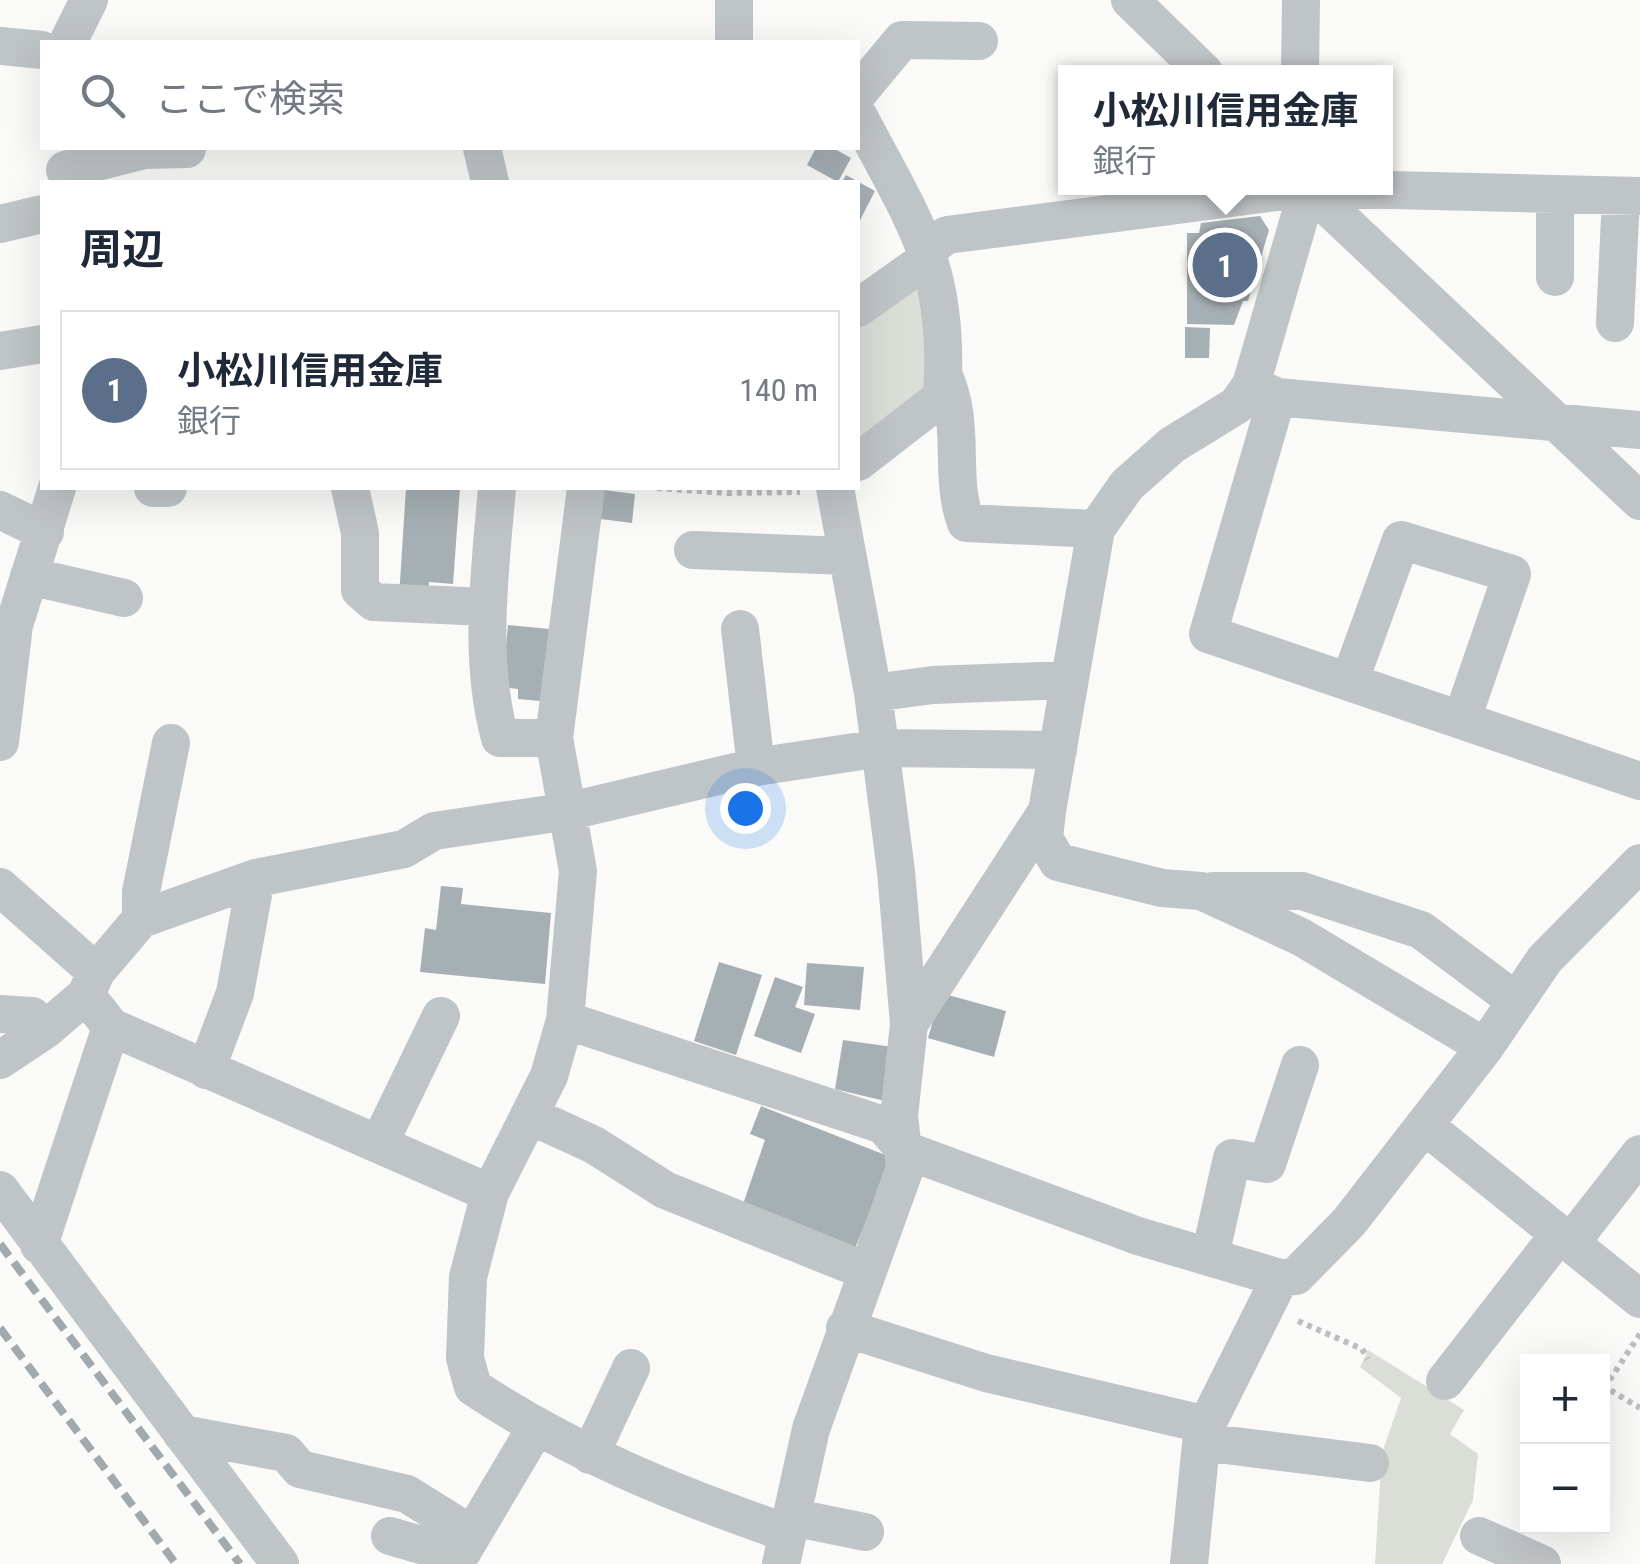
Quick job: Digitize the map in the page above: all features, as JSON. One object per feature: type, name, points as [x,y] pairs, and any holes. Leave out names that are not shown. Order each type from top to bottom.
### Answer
[{"type":"street","points":[[69,40],[89,0]]},
{"type":"street","points":[[734,0],[734,40]]},
{"type":"street","points":[[1130,0],[1197,65]]},
{"type":"street","points":[[1300,65],[1301,0]]},
{"type":"street","points":[[860,90],[902,40],[978,41]]},
{"type":"street","points":[[0,46],[40,50]]},
{"type":"street","points":[[860,119],[928,248],[943,308],[942,398],[860,466]]},
{"type":"street","points":[[65,167],[144,150]]},
{"type":"street","points":[[482,150],[490,180]]},
{"type":"street","points":[[1393,190],[1630,196],[1615,323]]},
{"type":"street","points":[[860,307],[920,264],[928,248],[946,235],[1254,195]]},
{"type":"street","points":[[1306,195],[1208,634],[1640,781]]},
{"type":"street","points":[[1315,195],[1640,501]]},
{"type":"street","points":[[1555,195],[1556,277]]},
{"type":"street","points":[[0,224],[40,214]]},
{"type":"street","points":[[0,352],[40,344]]},
{"type":"street","points":[[943,374],[956,402],[960,506],[966,523],[1096,529]]},
{"type":"street","points":[[1516,1001],[1421,930],[1302,890],[1162,888],[1058,862],[1044,839],[1047,811],[1096,529],[1127,485],[1172,445],[1264,391],[1640,430]]},
{"type":"street","points":[[0,742],[2,678],[14,625],[57,490]]},
{"type":"street","points":[[350,490],[360,533],[360,590],[365,597],[374,602],[487,607]]},
{"type":"street","points":[[497,490],[487,607],[490,700],[500,738],[554,738]]},
{"type":"street","points":[[586,490],[554,738],[578,871],[565,1020],[550,1076],[490,1193],[468,1277],[466,1358],[473,1387],[536,1429],[786,1538],[865,1532]]},
{"type":"street","points":[[786,1538],[810,1429],[905,1168],[898,1116],[908,1024],[881,748],[848,556],[844,490]]},
{"type":"street","points":[[0,510],[45,532]]},
{"type":"street","points":[[1350,680],[1401,540],[1512,574],[1462,719]]},
{"type":"street","points":[[693,550],[848,556]]},
{"type":"street","points":[[30,576],[124,598]]},
{"type":"street","points":[[740,629],[756,767]]},
{"type":"street","points":[[873,692],[934,685],[1068,680]]},
{"type":"street","points":[[141,919],[141,892],[171,743]]},
{"type":"street","points":[[0,1060],[46,1030],[91,984],[141,919],[256,878],[404,849],[434,831],[570,812],[756,767],[881,748],[1058,750]]},
{"type":"street","points":[[908,1024],[1047,811]]},
{"type":"street","points":[[1189,1564],[1204,1433],[1272,1292],[1296,1276],[1349,1222],[1485,1047],[1545,958],[1640,862]]},
{"type":"street","points":[[206,1070],[235,993],[256,878]]},
{"type":"street","points":[[0,887],[91,984],[110,1027],[39,1245]]},
{"type":"street","points":[[1201,891],[1301,937],[1485,1047]]},
{"type":"street","points":[[0,1014],[32,1016],[46,1030]]},
{"type":"street","points":[[380,1142],[441,1016]]},
{"type":"street","points":[[565,1020],[882,1125],[905,1150],[1138,1236],[1210,1256],[1272,1292]]},
{"type":"street","points":[[110,1027],[490,1193]]},
{"type":"street","points":[[1210,1256],[1232,1158],[1266,1164],[1300,1065]]},
{"type":"street","points":[[531,1116],[594,1145],[665,1190],[866,1271]]},
{"type":"street","points":[[1424,1126],[1640,1299]]},
{"type":"street","points":[[1444,1381],[1550,1246],[1579,1232],[1640,1154]]},
{"type":"street","points":[[0,1190],[280,1564]]},
{"type":"street","points":[[845,1328],[1204,1433],[1370,1463]]},
{"type":"street","points":[[590,1454],[630,1368]]},
{"type":"street","points":[[462,1551],[536,1429]]},
{"type":"street","points":[[182,1434],[286,1452],[300,1469],[408,1494],[462,1551]]},
{"type":"street","points":[[390,1536],[462,1551]]},
{"type":"street","points":[[1479,1536],[1542,1564]]},
{"type":"path","points":[[685,490],[754,490]]},
{"type":"path","points":[[1272,1292],[1362,1349],[1368,1359]]},
{"type":"path","points":[[1610,1378],[1640,1334]]},
{"type":"path","points":[[1610,1390],[1640,1408]]},
{"type":"shaded area","points":[[919,282],[930,392],[860,441],[860,320]]},
{"type":"shaded area","points":[[1368,1350],[1464,1410],[1450,1434],[1478,1454],[1473,1500],[1442,1564],[1375,1564],[1382,1453],[1401,1398],[1360,1367]]},
{"type":"building","points":[[815,150],[837,150],[851,158],[839,180],[807,165]]},
{"type":"building","points":[[860,183],[875,191],[860,220]]},
{"type":"building","points":[[1260,216],[1269,230],[1248,301],[1243,301],[1234,325],[1187,324],[1187,233],[1199,233],[1201,223]]},
{"type":"building","points":[[1185,327],[1210,328],[1209,358],[1185,358]]},
{"type":"building","points":[[406,490],[460,490],[453,584],[429,582],[428,599],[399,597]]},
{"type":"building","points":[[596,490],[635,494],[632,523],[593,518]]},
{"type":"building","points":[[508,625],[560,630],[551,702],[518,699],[518,689],[509,688],[504,669]]},
{"type":"building","points":[[441,886],[463,888],[461,904],[551,913],[545,984],[420,972],[425,928],[436,930]]},
{"type":"building","points":[[719,962],[762,975],[736,1055],[694,1041]]},
{"type":"building","points":[[807,963],[864,967],[860,1010],[804,1005]]},
{"type":"building","points":[[775,977],[803,987],[795,1007],[815,1014],[801,1053],[754,1036]]},
{"type":"building","points":[[941,993],[1006,1011],[994,1057],[928,1038]]},
{"type":"building","points":[[843,1040],[893,1047],[885,1101],[835,1089]]},
{"type":"building","points":[[761,1106],[893,1158],[852,1255],[741,1210],[765,1140],[750,1134]]},
{"type":"railway","points":[[0,1244],[240,1564]]},
{"type":"railway","points":[[0,1328],[176,1564]]},
{"type":"place","name":"小松川信用金庫","points":[[1225,265]]}]
